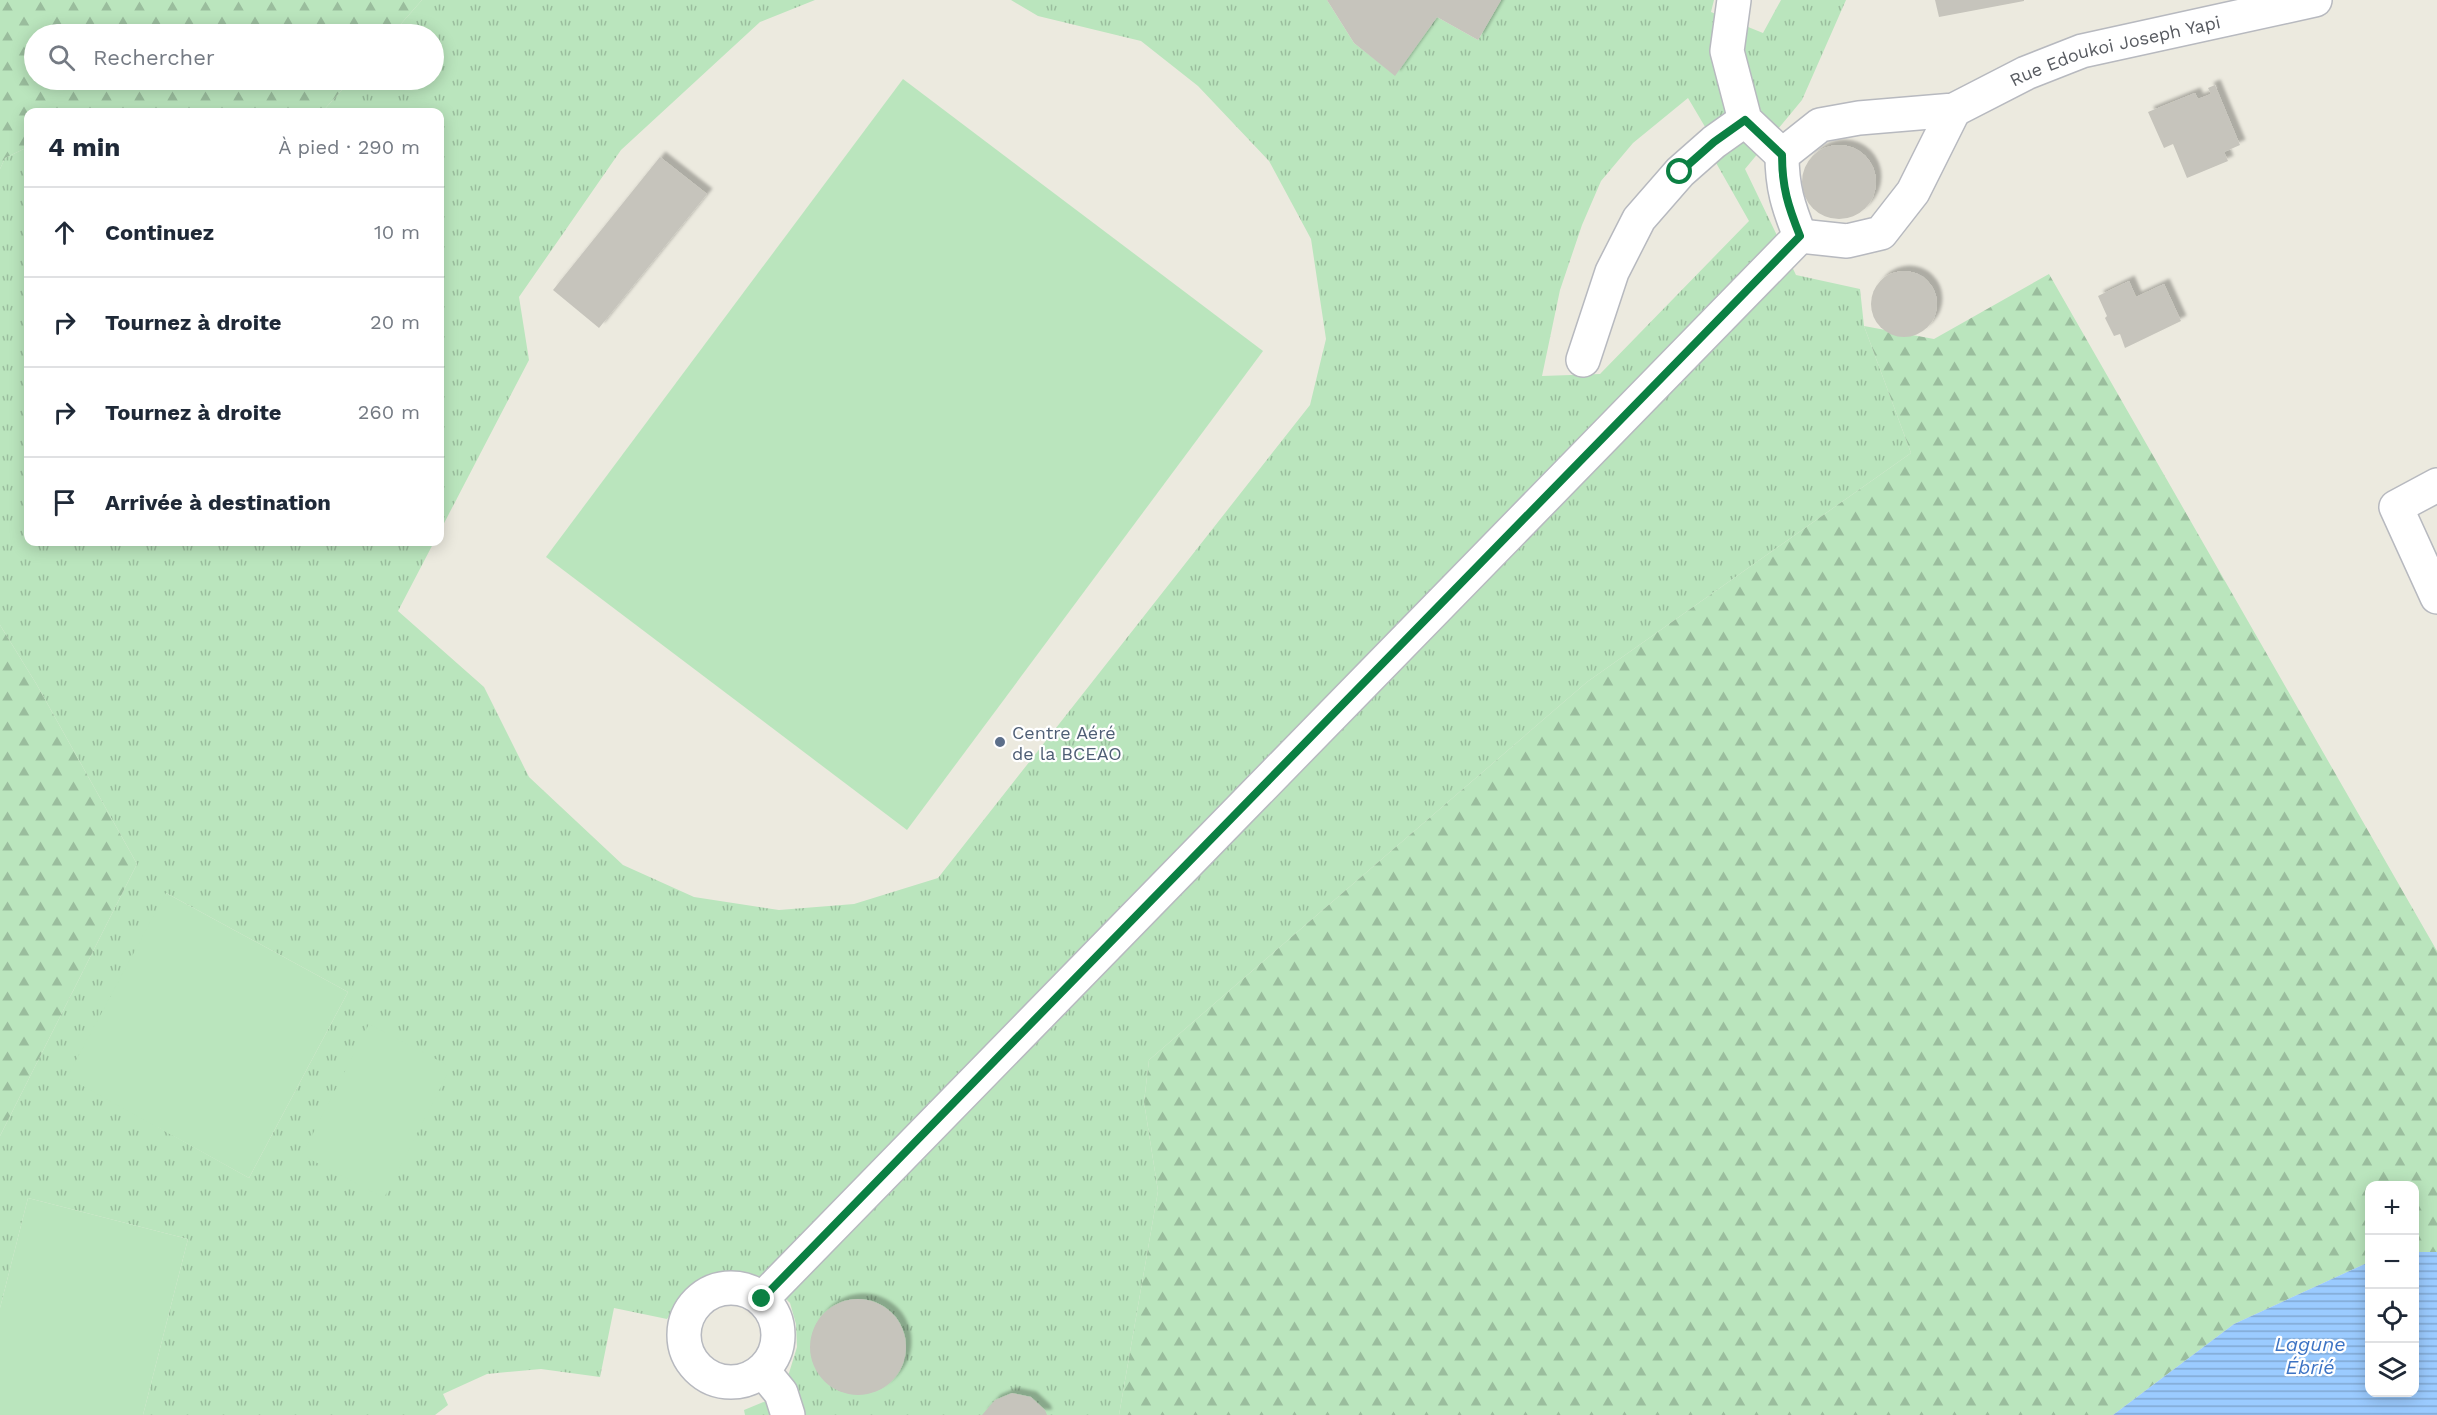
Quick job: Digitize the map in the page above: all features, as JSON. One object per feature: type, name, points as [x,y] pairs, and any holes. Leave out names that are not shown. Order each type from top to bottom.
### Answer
[{"type":"street","points":[[1734,0],[1727,51],[1745,120],[1782,155],[1782,182],[1786,203],[1800,236]]},
{"type":"street","name":"Rue Edoukoi Joseph Yapi","points":[[1954,110],[2026,73],[2082,51],[2316,0]]},
{"type":"street","points":[[1782,155],[1820,125],[1859,118],[1954,110]]},
{"type":"street","points":[[1800,236],[1847,241],[1881,233],[1913,192],[1954,110]]},
{"type":"street","points":[[1583,360],[1612,272],[1639,219],[1680,172],[1714,142],[1745,120]]},
{"type":"street","points":[[762,1299],[1800,236]]},
{"type":"street","points":[[2437,485],[2396,507],[2437,597]]},
{"type":"street","points":[[722,1288],[743,1288],[762,1299],[775,1315],[779,1335],[775,1354],[763,1371],[744,1381],[722,1382],[703,1373],[689,1356],[684,1335],[689,1314],[702,1297],[722,1288]]},
{"type":"street","points":[[763,1371],[781,1393],[788,1415]]},
{"type":"green space","points":[[0,0],[422,0],[401,24],[24,24],[24,90],[342,90],[326,108],[24,108],[24,149],[5,158],[0,169]]},
{"type":"green space","points":[[422,0],[815,0],[760,22],[621,150],[519,297],[529,360],[444,523],[444,108],[326,108],[342,90],[444,90],[444,24],[401,24]]},
{"type":"green space","points":[[1011,0],[1327,0],[1354,43],[1395,75],[1437,17],[1478,40],[1501,0],[1714,0],[1711,12],[1763,33],[1781,0],[1846,0],[1802,100],[1745,169],[1796,275],[1860,289],[1864,326],[1911,453],[1587,682],[1149,1060],[1144,1102],[1158,1191],[1119,1415],[745,1415],[744,1410],[766,1401],[789,1373],[797,1347],[796,1324],[790,1303],[765,1278],[748,1273],[728,1273],[700,1282],[684,1294],[667,1319],[614,1308],[600,1377],[541,1369],[487,1374],[443,1394],[448,1405],[435,1415],[143,1415],[188,1239],[28,1198],[0,1308],[0,1136],[137,864],[37,685],[0,625],[0,169],[5,158],[24,149],[24,546],[432,546],[398,611],[484,687],[529,777],[623,865],[694,897],[779,910],[854,904],[938,878],[1310,405],[1326,339],[1311,239],[1269,161],[1198,86],[1141,41],[1038,16]],"holes":[[[1688,98],[1714,142],[1715,161],[1749,221],[1600,374],[1542,376],[1560,290],[1582,225],[1601,181],[1633,143]],[[166,893],[348,992],[249,1178],[158,1127]]]},
{"type":"green space","points":[[903,79],[1263,351],[907,830],[546,557]]},
{"type":"green space","points":[[2049,274],[2437,951],[2437,1252],[2419,1252],[2419,1181],[2365,1181],[2365,1264],[2234,1324],[2113,1415],[1119,1415],[1158,1191],[1144,1102],[1149,1060],[1587,682],[1911,453],[1864,326],[1934,339]]},
{"type":"green space","points":[[0,625],[37,685],[137,864],[0,1136]]},
{"type":"green space","points":[[166,893],[348,992],[249,1178],[67,1077]]},
{"type":"green space","points":[[369,1024],[451,1067],[384,1198],[302,1155]]},
{"type":"green space","points":[[28,1198],[188,1239],[143,1415],[0,1415],[0,1308]]},
{"type":"water","name":"Lagune Ébrié","points":[[2419,1252],[2437,1252],[2437,1415],[2113,1415],[2234,1324],[2365,1264],[2365,1397],[2419,1397]]},
{"type":"building","points":[[1327,0],[1501,0],[1478,40],[1437,17],[1395,76],[1354,43]]},
{"type":"building","points":[[1935,0],[2024,0],[2024,1],[1939,17]]},
{"type":"building","points":[[2215,85],[2240,145],[2224,152],[2228,161],[2187,178],[2173,144],[2164,148],[2148,112],[2195,93],[2198,99],[2211,94],[2208,88]]},
{"type":"building","points":[[1839,145],[1853,148],[1865,156],[1873,168],[1876,182],[1873,196],[1865,208],[1853,216],[1839,219],[1825,216],[1813,208],[1805,196],[1802,182],[1805,168],[1813,156],[1825,148]]},
{"type":"building","points":[[660,157],[707,194],[599,328],[553,290]]},
{"type":"building","points":[[1904,271],[1916,274],[1927,281],[1934,292],[1937,304],[1934,316],[1927,327],[1916,334],[1904,337],[1892,334],[1881,327],[1874,316],[1871,304],[1874,292],[1881,281],[1892,274]]},
{"type":"building","points":[[2129,281],[2136,297],[2164,284],[2181,321],[2125,348],[2120,334],[2114,336],[2098,296]]},
{"type":"building","points":[[858,1299],[876,1303],[892,1313],[902,1329],[906,1347],[902,1365],[892,1381],[876,1391],[858,1395],[840,1391],[824,1381],[814,1365],[810,1347],[814,1329],[824,1313],[840,1303]]},
{"type":"building","points":[[1012,1393],[1031,1397],[1045,1410],[1047,1415],[982,1415],[995,1400]]},
{"type":"place","name":"Centre Aéré de la BCEAO","points":[[1000,742]]},
{"type":"route","points":[[762,1299],[1800,236],[1786,203],[1782,182],[1782,155],[1745,120],[1714,142],[1680,172]]}]
